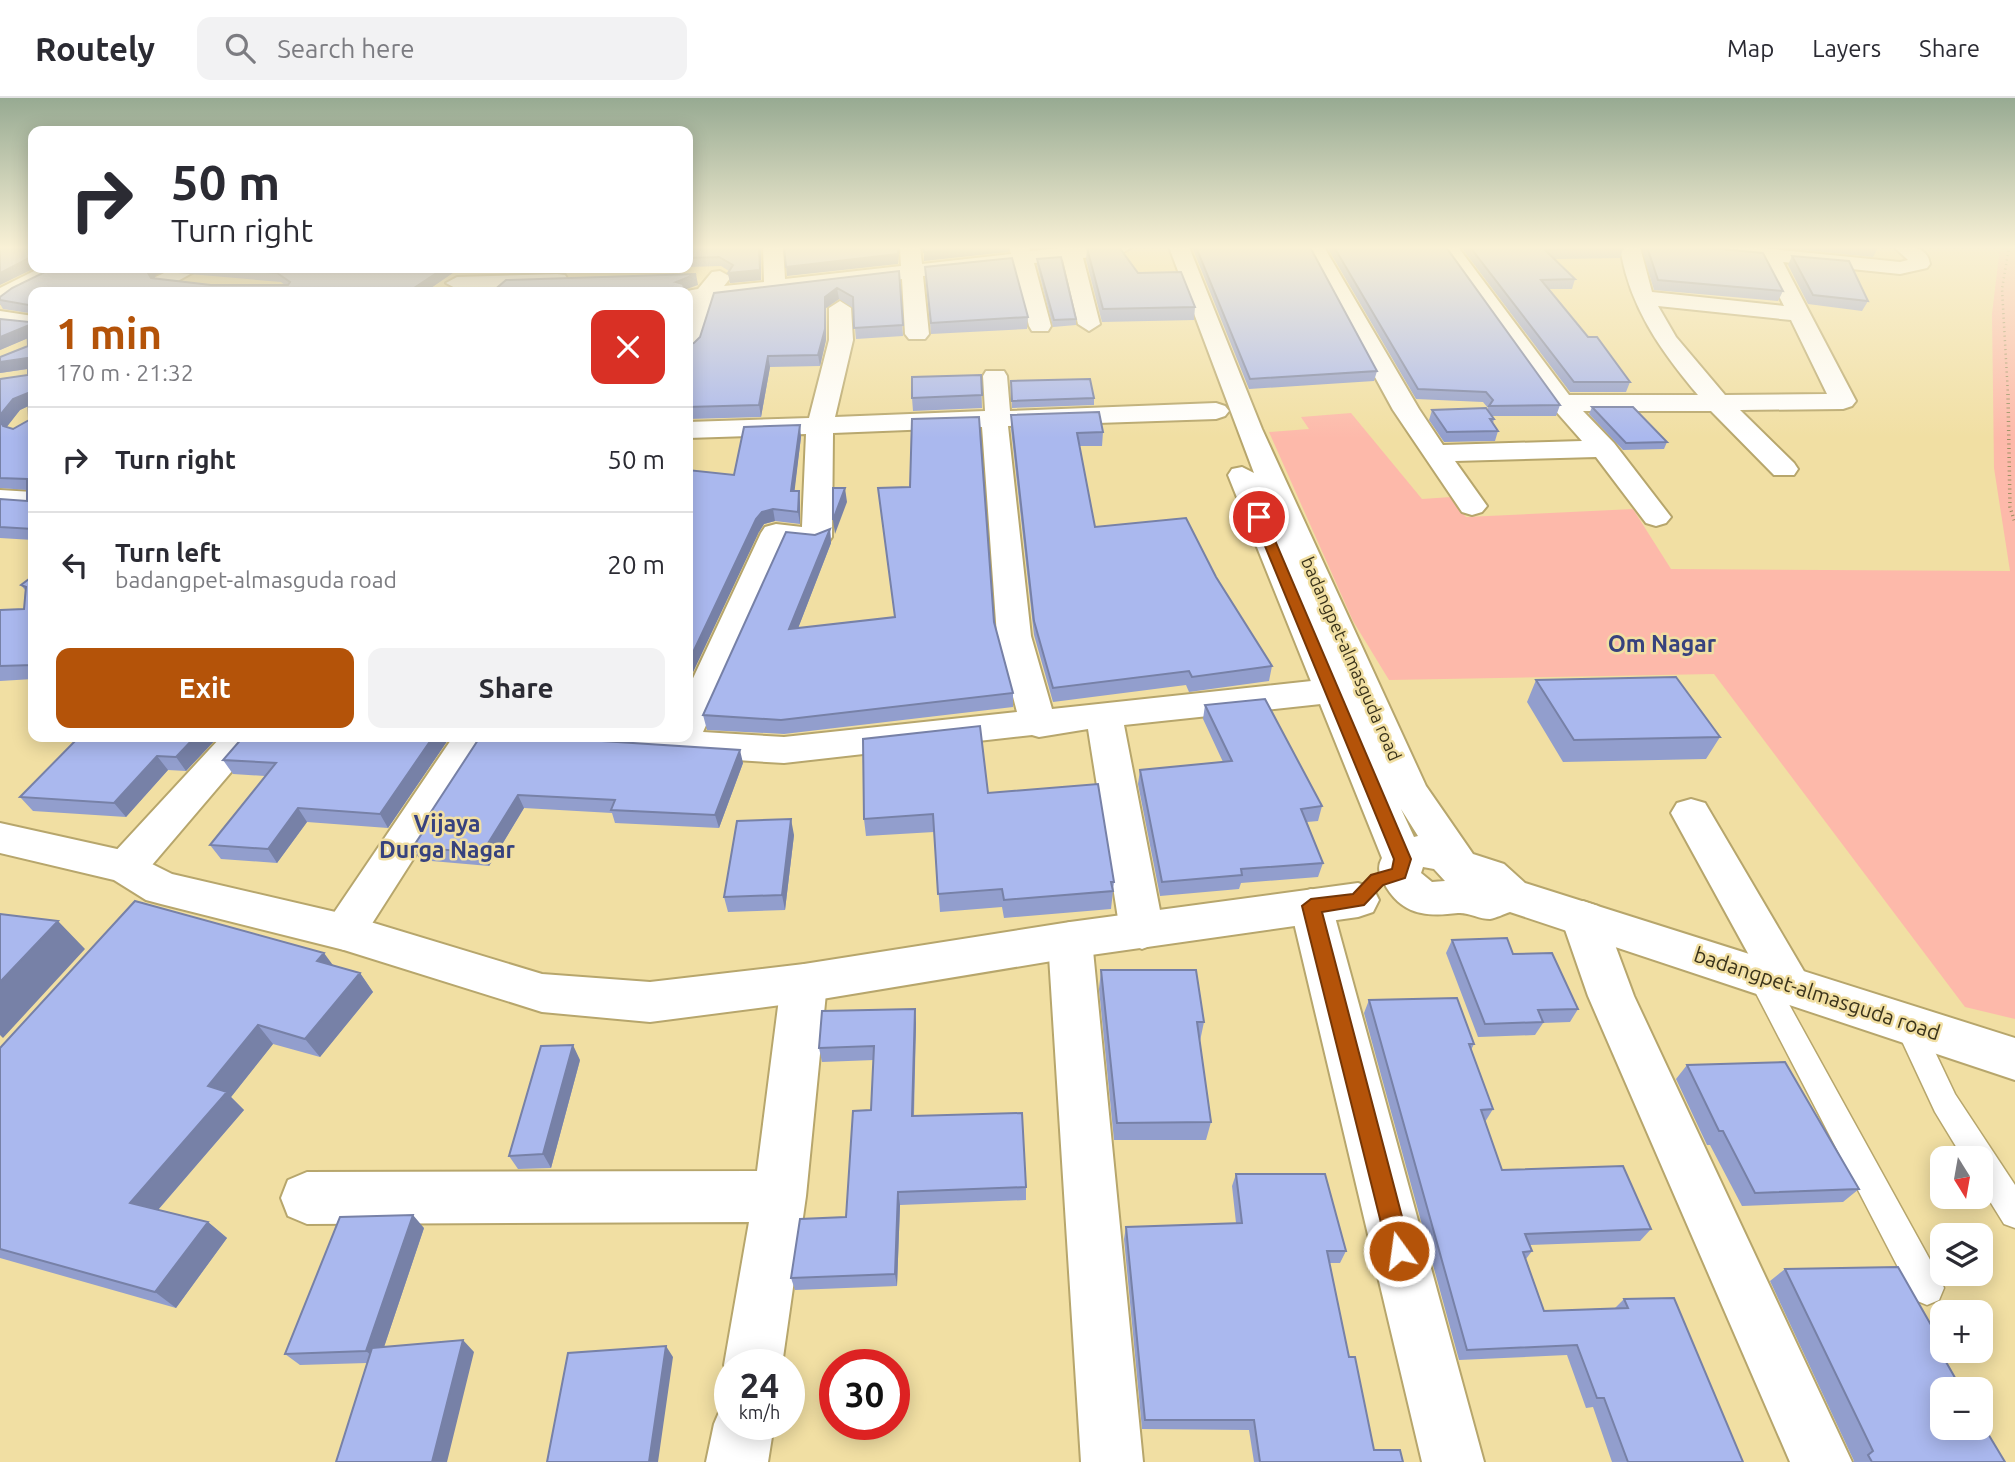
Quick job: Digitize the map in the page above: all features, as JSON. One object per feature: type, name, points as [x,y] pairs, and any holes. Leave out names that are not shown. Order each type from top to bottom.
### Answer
[{"type":"street","points":[[693,716],[776,533],[817,537],[820,425],[841,340],[840,311]]},
{"type":"street","points":[[916,311],[917,334]]},
{"type":"street","points":[[1036,311],[1040,326]]},
{"type":"street","points":[[1086,311],[1089,324]]},
{"type":"street","name":"badangpet-almasguda road","points":[[1180,311],[1216,411],[1330,691],[1425,865],[1489,902],[1510,895],[2015,1059]]},
{"type":"street","name":"badangpet-almasguda road","points":[[1203,311],[1249,429],[1409,790],[1425,865]]},
{"type":"street","points":[[1350,311],[1406,410],[1433,453],[1472,506]]},
{"type":"street","points":[[1494,311],[1562,404],[1604,449],[1657,517]]},
{"type":"street","points":[[1650,311],[1674,351],[1718,403],[1784,469]]},
{"type":"street","points":[[1766,311],[1799,314]]},
{"type":"street","points":[[1562,404],[1843,401],[1797,311]]},
{"type":"street","points":[[0,318],[28,322]]},
{"type":"street","points":[[995,376],[1014,635],[1040,725]]},
{"type":"street","points":[[1406,410],[1433,410]]},
{"type":"street","points":[[693,430],[1216,411]]},
{"type":"street","points":[[1433,453],[1604,449]]},
{"type":"street","points":[[0,499],[28,501]]},
{"type":"street","points":[[693,737],[783,750],[1040,725],[1330,691]]},
{"type":"street","points":[[1104,717],[1142,931]]},
{"type":"street","points":[[143,887],[239,742]]},
{"type":"street","points":[[344,932],[469,742]]},
{"type":"street","points":[[1691,813],[1775,981]]},
{"type":"street","points":[[0,838],[143,887],[344,932],[542,993],[650,1002],[804,983],[1070,940],[1334,903],[1398,905],[1425,865]]},
{"type":"street","points":[[1334,903],[1453,1462]]},
{"type":"street","points":[[1583,918],[1611,996],[1821,1462]]},
{"type":"street","points":[[1070,940],[1112,1462]]},
{"type":"street","points":[[756,1349],[780,1196],[804,983]]},
{"type":"street","points":[[307,1198],[780,1196]]},
{"type":"street","points":[[737,1462],[741,1440]]},
{"type":"lane","points":[[1775,981],[1927,1288]]},
{"type":"lane","points":[[1908,1024],[1945,1103],[1973,1146]]},
{"type":"lane","points":[[1993,1178],[2015,1213]]},
{"type":"path","points":[[2004,311],[2008,367],[2010,507],[2015,523]]},
{"type":"shaded area","points":[[1992,311],[2015,311],[2015,1019],[1965,1007],[1714,674],[1389,680],[1353,621],[1269,432],[1309,429],[1301,417],[1351,413],[1422,499],[1451,497],[1466,517],[1633,509],[1671,569],[2010,571],[1994,468]]},
{"type":"building","points":[[708,311],[825,311],[825,329],[818,355],[768,356],[759,405],[693,407],[693,343],[700,337]]},
{"type":"building","points":[[853,311],[902,311],[903,325],[854,328]]},
{"type":"building","points":[[930,311],[1026,311],[1028,317],[931,323]]},
{"type":"building","points":[[1051,311],[1074,311],[1076,319],[1054,320]]},
{"type":"building","points":[[1222,311],[1344,311],[1377,371],[1250,379]]},
{"type":"building","points":[[1372,311],[1492,311],[1560,405],[1489,406],[1493,400],[1486,392],[1418,389]]},
{"type":"building","points":[[1519,311],[1566,311],[1588,337],[1597,337],[1630,382],[1574,382]]},
{"type":"building","points":[[0,319],[28,322],[28,346],[27,326],[0,337]]},
{"type":"building","points":[[28,346],[28,358],[0,362],[0,357]]},
{"type":"building","points":[[28,375],[28,393],[13,399],[0,415],[0,379]]},
{"type":"building","points":[[981,375],[982,395],[912,398],[912,377]]},
{"type":"building","points":[[1090,379],[1094,398],[1012,401],[1011,381]]},
{"type":"building","points":[[1592,407],[1633,407],[1667,442],[1626,443]]},
{"type":"building","points":[[1486,408],[1498,431],[1447,432],[1432,410]]},
{"type":"building","points":[[1099,412],[1103,432],[1077,433],[1095,527],[1186,518],[1216,577],[1272,666],[1192,677],[1189,671],[1053,688],[1034,621],[1011,415]]},
{"type":"building","points":[[979,417],[994,622],[1013,693],[781,720],[703,715],[786,532],[815,535],[830,529],[789,629],[895,617],[878,488],[910,487],[912,419]]},
{"type":"building","points":[[0,420],[3,426],[13,429],[28,421],[28,529],[0,527],[0,499],[27,501],[27,479],[0,478]]},
{"type":"building","points":[[800,425],[791,491],[799,491],[798,512],[773,509],[762,512],[756,519],[693,652],[693,471],[734,475],[744,427]]},
{"type":"building","points":[[833,488],[845,488],[833,520]]},
{"type":"building","points":[[28,580],[28,665],[0,666],[0,610],[24,609],[26,587],[21,585]]},
{"type":"building","points":[[1676,677],[1720,737],[1574,740],[1536,680]]},
{"type":"building","points":[[1265,699],[1322,806],[1301,809],[1323,863],[1241,869],[1242,875],[1162,882],[1140,770],[1232,761],[1205,705]]},
{"type":"building","points":[[980,726],[988,793],[1098,784],[1114,882],[1111,882],[1113,891],[1004,900],[1002,889],[938,894],[933,814],[864,819],[863,739]]},
{"type":"building","points":[[74,742],[190,742],[176,757],[157,756],[114,803],[20,797]]},
{"type":"building","points":[[239,742],[430,742],[380,814],[298,808],[268,849],[210,845],[276,763],[223,760]]},
{"type":"building","points":[[477,742],[617,742],[740,750],[715,815],[611,810],[615,800],[518,795],[482,853],[413,847],[432,818],[427,818]]},
{"type":"building","points":[[791,819],[782,895],[724,897],[737,821]]},
{"type":"building","points":[[135,901],[324,953],[317,961],[360,973],[305,1039],[258,1025],[208,1086],[227,1092],[130,1203],[208,1222],[155,1292],[0,1249],[0,1048]]},
{"type":"building","points":[[0,914],[58,921],[0,982]]},
{"type":"building","points":[[1507,938],[1513,954],[1552,953],[1578,1009],[1538,1010],[1543,1022],[1485,1024],[1452,940]]},
{"type":"building","points":[[1101,970],[1196,970],[1204,1022],[1197,1022],[1211,1122],[1117,1123]]},
{"type":"building","points":[[1457,998],[1474,1044],[1469,1044],[1493,1109],[1481,1110],[1502,1170],[1623,1166],[1651,1229],[1525,1234],[1532,1251],[1523,1252],[1544,1311],[1628,1308],[1624,1299],[1674,1298],[1743,1462],[1628,1462],[1604,1398],[1597,1398],[1577,1345],[1467,1350],[1369,1000]]},
{"type":"building","points":[[915,1009],[912,1116],[1022,1113],[1026,1187],[898,1192],[895,1274],[791,1278],[800,1219],[846,1217],[853,1111],[871,1110],[874,1046],[819,1048],[822,1011]]},
{"type":"building","points":[[573,1045],[543,1154],[509,1156],[541,1046]]},
{"type":"building","points":[[1785,1062],[1859,1189],[1755,1193],[1723,1131],[1719,1131],[1687,1065]]},
{"type":"building","points":[[1236,1174],[1325,1174],[1346,1251],[1327,1251],[1349,1357],[1355,1357],[1374,1450],[1400,1450],[1403,1462],[1260,1462],[1254,1420],[1145,1420],[1126,1227],[1242,1223]]},
{"type":"building","points":[[413,1215],[366,1351],[285,1354],[340,1217]]},
{"type":"building","points":[[1898,1267],[1930,1323],[1930,1363],[1947,1363],[1955,1377],[1930,1377],[1930,1440],[1992,1440],[2005,1462],[1872,1462],[1868,1455],[1873,1451],[1785,1269]]},
{"type":"building","points":[[463,1340],[432,1462],[336,1462],[372,1348]]},
{"type":"building","points":[[666,1346],[649,1462],[547,1462],[568,1353]]},
{"type":"district","name":"Om Nagar","points":[[1662,644]]},
{"type":"district","name":"Vijaya Durga Nagar","points":[[447,837]]},
{"type":"route","points":[[1259,517],[1403,859],[1399,865],[1399,873],[1377,880],[1357,900],[1311,906],[1399,1251]]}]
